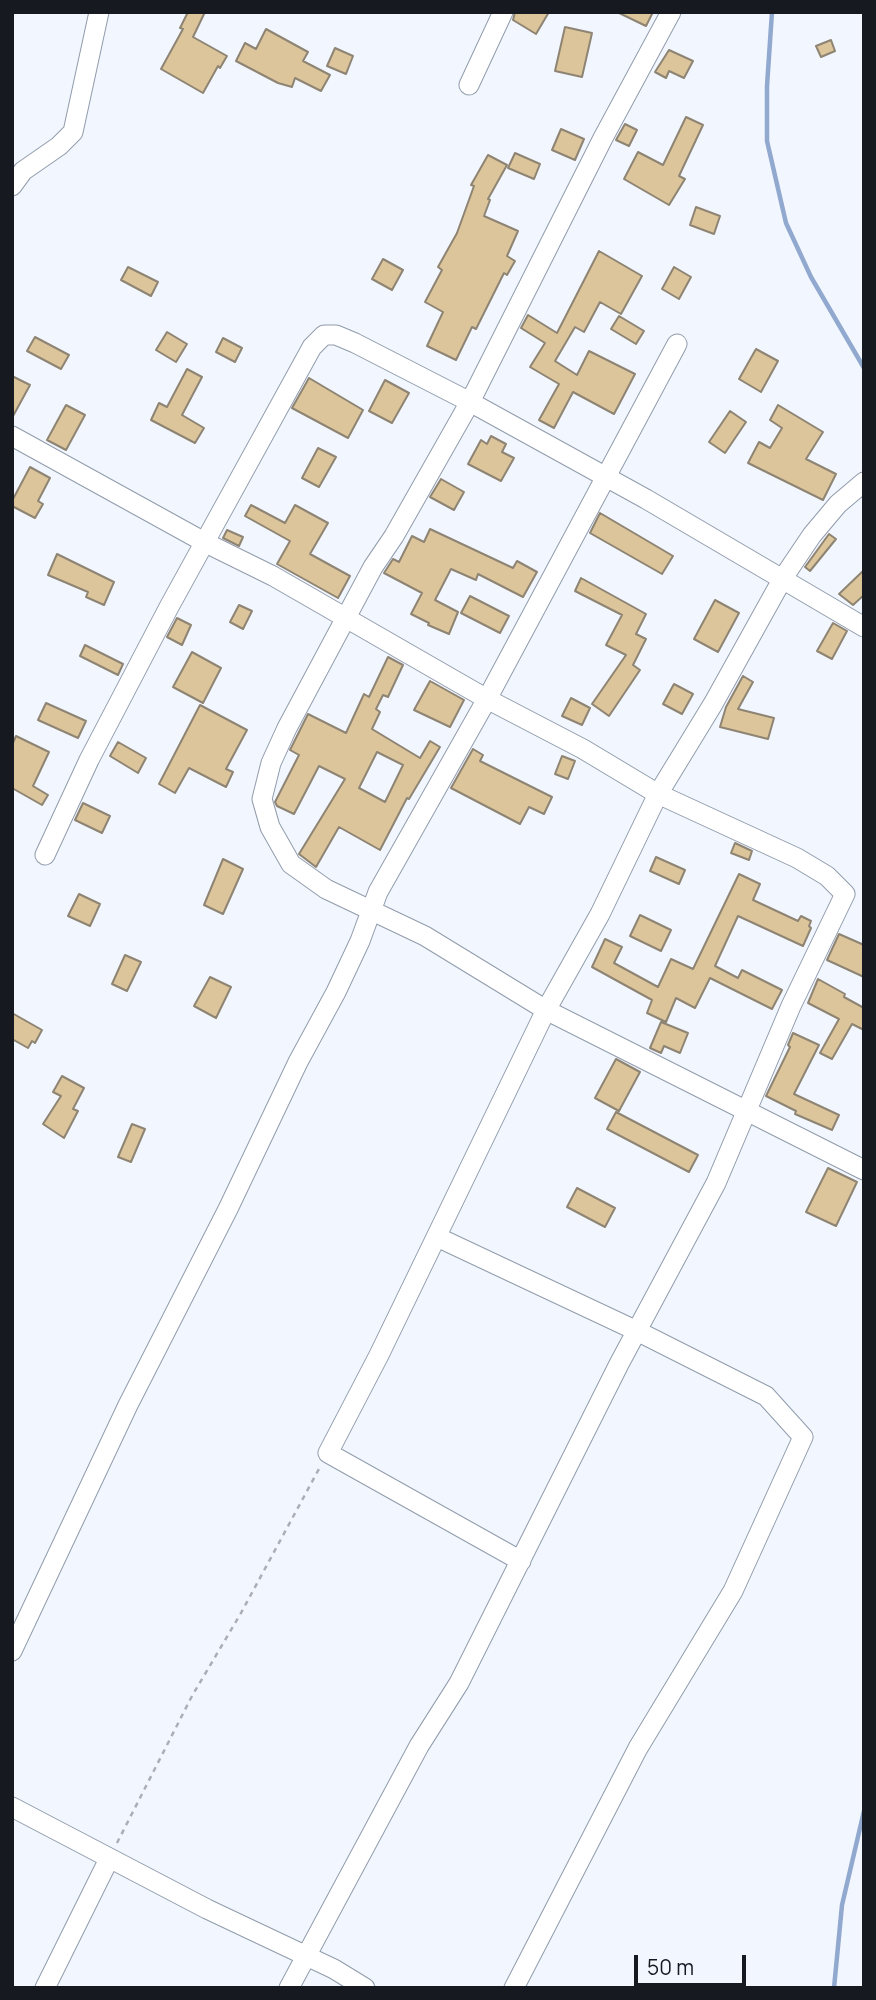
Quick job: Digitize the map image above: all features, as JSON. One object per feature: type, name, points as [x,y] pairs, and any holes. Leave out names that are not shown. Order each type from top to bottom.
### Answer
[{"type":"street","points":[[12,186],[23,171],[59,146],[73,132],[99,12]]},
{"type":"street","points":[[469,85],[503,12]]},
{"type":"street","points":[[671,12],[603,138],[470,402],[394,536],[373,567],[287,728],[271,763],[262,799],[270,827],[291,864],[300,873],[326,889],[435,941],[546,1010],[864,1170]]},
{"type":"street","points":[[45,855],[89,760],[169,607],[302,366],[318,339],[324,335],[336,335],[348,340],[470,402],[783,578],[864,627]]},
{"type":"street","points":[[12,1651],[128,1405],[228,1209],[298,1062],[336,992],[378,892],[487,699],[677,344]]},
{"type":"street","points":[[12,436],[273,576],[487,699],[583,749],[658,794],[797,858],[827,876],[845,894],[792,1006],[716,1183],[637,1331],[459,1683],[419,1746],[289,1988]]},
{"type":"street","points":[[521,1562],[328,1453],[379,1355],[546,1010],[600,914],[658,794],[713,704],[783,578],[812,535],[838,504],[864,482]]},
{"type":"street","points":[[437,1237],[637,1331],[766,1396],[803,1437],[733,1591],[638,1748],[514,1988]]},
{"type":"street","points":[[12,1807],[109,1859],[334,1969],[365,1988]]},
{"type":"street","points":[[46,1988],[109,1859]]},
{"type":"path","points":[[109,1859],[192,1696],[241,1613],[328,1453]]},
{"type":"building","points":[[188,12],[205,12],[193,37],[227,56],[220,68],[218,66],[203,93],[161,69],[183,29],[180,28]]},
{"type":"building","points":[[515,12],[549,12],[536,34],[513,20]]},
{"type":"building","points":[[617,12],[653,12],[646,26]]},
{"type":"building","points":[[565,27],[592,33],[582,77],[555,71]]},
{"type":"building","points":[[266,29],[308,52],[303,61],[330,75],[321,91],[295,78],[292,87],[278,83],[236,61],[245,43],[256,49]]},
{"type":"building","points":[[831,40],[835,51],[821,57],[816,46]]},
{"type":"building","points":[[335,48],[353,56],[346,74],[327,66]]},
{"type":"building","points":[[669,50],[693,61],[684,78],[669,71],[666,78],[655,72]]},
{"type":"building","points":[[686,117],[703,125],[679,176],[685,179],[669,205],[624,179],[638,152],[663,165]]},
{"type":"building","points":[[625,124],[637,130],[629,146],[616,140]]},
{"type":"building","points":[[561,129],[584,139],[575,160],[552,150]]},
{"type":"building","points":[[515,153],[540,164],[534,179],[508,168]]},
{"type":"building","points":[[488,155],[507,165],[488,199],[490,200],[484,216],[518,231],[507,256],[515,261],[507,275],[504,273],[476,329],[472,327],[456,360],[427,346],[443,312],[425,302],[442,270],[438,267],[457,233],[474,186],[471,185]]},
{"type":"building","points":[[696,207],[720,216],[714,234],[690,225]]},
{"type":"building","points":[[599,251],[642,276],[621,314],[600,302],[584,332],[575,327],[555,361],[577,375],[589,351],[635,374],[614,414],[573,392],[554,428],[539,420],[559,384],[530,367],[545,343],[521,328],[528,315],[557,333]]},
{"type":"building","points":[[383,259],[403,270],[392,290],[372,279]]},
{"type":"building","points":[[128,267],[158,282],[151,296],[121,280]]},
{"type":"building","points":[[674,267],[691,277],[679,299],[662,289]]},
{"type":"building","points":[[619,316],[644,331],[636,344],[611,329]]},
{"type":"building","points":[[167,332],[187,344],[176,362],[156,350]]},
{"type":"building","points":[[35,337],[69,355],[61,369],[27,351]]},
{"type":"building","points":[[223,338],[242,348],[235,362],[216,352]]},
{"type":"building","points":[[756,349],[778,361],[761,392],[739,379]]},
{"type":"building","points":[[187,369],[202,377],[182,415],[204,428],[195,443],[151,420],[159,403],[167,407]]},
{"type":"building","points":[[12,376],[30,385],[12,418]]},
{"type":"building","points":[[309,378],[363,410],[348,438],[292,408]]},
{"type":"building","points":[[385,380],[409,393],[392,423],[369,411]]},
{"type":"building","points":[[66,405],[85,415],[66,450],[47,440]]},
{"type":"building","points":[[778,405],[823,432],[806,459],[836,474],[823,500],[748,463],[759,442],[770,448],[782,428],[770,420]]},
{"type":"building","points":[[730,411],[746,422],[725,453],[709,442]]},
{"type":"building","points":[[491,436],[506,444],[502,452],[514,458],[501,481],[468,464],[481,440],[487,444]]},
{"type":"building","points":[[318,448],[336,457],[319,487],[302,478]]},
{"type":"building","points":[[30,467],[50,478],[38,501],[43,504],[35,518],[12,506]]},
{"type":"building","points":[[441,479],[464,492],[454,510],[430,497]]},
{"type":"building","points":[[251,505],[285,523],[295,505],[328,523],[310,554],[350,576],[338,598],[277,564],[290,541],[245,516]]},
{"type":"building","points":[[600,513],[673,556],[662,574],[590,533]]},
{"type":"building","points":[[430,529],[513,568],[517,561],[537,572],[523,597],[478,574],[476,580],[451,569],[435,600],[458,612],[449,634],[411,614],[422,593],[384,573],[393,559],[399,562],[412,536],[424,542]]},
{"type":"building","points":[[227,530],[243,537],[239,546],[223,538]]},
{"type":"building","points":[[829,534],[836,539],[810,571],[805,567]]},
{"type":"building","points":[[57,554],[114,582],[104,605],[86,597],[88,592],[48,575]]},
{"type":"building","points":[[864,570],[864,595],[853,605],[839,594]]},
{"type":"building","points":[[581,578],[646,614],[636,634],[646,639],[633,665],[640,670],[609,716],[592,704],[626,655],[606,645],[622,615],[575,591]]},
{"type":"building","points":[[470,596],[509,616],[500,633],[461,613]]},
{"type":"building","points":[[715,600],[739,613],[718,652],[694,639]]},
{"type":"building","points":[[239,605],[252,611],[243,629],[230,622]]},
{"type":"building","points":[[177,618],[191,625],[182,645],[167,637]]},
{"type":"building","points":[[833,623],[847,631],[832,659],[817,651]]},
{"type":"building","points":[[85,645],[123,664],[118,675],[80,656]]},
{"type":"building","points":[[192,652],[221,668],[203,703],[173,687]]},
{"type":"building","points":[[388,657],[403,665],[388,697],[383,695],[376,709],[380,712],[372,729],[420,758],[430,741],[440,747],[409,799],[407,798],[380,850],[339,827],[316,867],[299,854],[345,779],[319,766],[294,814],[277,806],[275,802],[299,755],[290,750],[308,714],[346,733],[364,694],[369,697]],"holes":[[[377,752],[403,765],[385,802],[359,788]]]},
{"type":"building","points":[[743,676],[753,682],[738,709],[774,718],[768,739],[720,727],[726,707]]},
{"type":"building","points":[[430,681],[464,700],[450,727],[414,710]]},
{"type":"building","points":[[674,684],[693,694],[682,714],[663,704]]},
{"type":"building","points":[[571,698],[590,708],[582,725],[562,716]]},
{"type":"building","points":[[46,703],[86,721],[78,738],[38,720]]},
{"type":"building","points":[[200,705],[247,730],[226,769],[233,772],[226,787],[189,768],[175,793],[159,784]]},
{"type":"building","points":[[16,736],[49,752],[33,786],[48,795],[42,805],[12,788],[12,745]]},
{"type":"building","points":[[118,742],[146,758],[138,773],[110,756]]},
{"type":"building","points":[[473,749],[483,755],[480,761],[552,797],[544,814],[529,807],[520,824],[451,788]]},
{"type":"building","points":[[562,756],[575,761],[568,779],[555,774]]},
{"type":"building","points":[[83,803],[110,816],[102,833],[75,820]]},
{"type":"building","points":[[735,843],[752,851],[749,860],[731,853]]},
{"type":"building","points":[[656,857],[685,870],[679,884],[650,871]]},
{"type":"building","points":[[223,859],[243,869],[223,914],[204,905]]},
{"type":"building","points":[[739,874],[760,884],[753,900],[798,921],[801,916],[811,921],[811,928],[803,946],[738,916],[715,966],[738,978],[742,970],[782,990],[772,1009],[710,978],[695,1008],[676,998],[666,1022],[647,1013],[652,1000],[592,967],[605,939],[622,947],[614,963],[658,987],[671,959],[693,969]]},
{"type":"building","points":[[79,894],[100,904],[90,926],[68,916]]},
{"type":"building","points":[[640,915],[671,930],[661,951],[630,936]]},
{"type":"building","points":[[839,934],[864,945],[864,977],[827,960]]},
{"type":"building","points":[[125,955],[141,962],[127,991],[112,984]]},
{"type":"building","points":[[210,977],[231,987],[216,1018],[194,1006]]},
{"type":"building","points":[[818,979],[864,1008],[864,1030],[852,1024],[832,1059],[820,1053],[839,1019],[808,1003]]},
{"type":"building","points":[[12,1013],[42,1030],[35,1043],[32,1041],[28,1048],[12,1039]]},
{"type":"building","points":[[661,1022],[688,1033],[680,1053],[664,1046],[661,1053],[650,1048]]},
{"type":"building","points":[[793,1033],[819,1045],[794,1094],[839,1115],[832,1130],[795,1114],[796,1111],[766,1096],[790,1047],[788,1045]]},
{"type":"building","points":[[616,1059],[640,1072],[619,1111],[595,1098]]},
{"type":"building","points":[[62,1076],[84,1088],[73,1109],[78,1111],[64,1138],[43,1124],[61,1096],[53,1092]]},
{"type":"building","points":[[616,1112],[698,1155],[689,1172],[607,1129]]},
{"type":"building","points":[[132,1124],[145,1129],[131,1162],[118,1157]]},
{"type":"building","points":[[828,1168],[857,1182],[836,1226],[806,1212]]},
{"type":"building","points":[[577,1188],[615,1208],[605,1227],[567,1207]]},
{"type":"waterway","points":[[772,12],[767,86],[767,141],[786,223],[811,277],[864,368]]},
{"type":"waterway","points":[[834,1988],[842,1905],[864,1811]]}]
